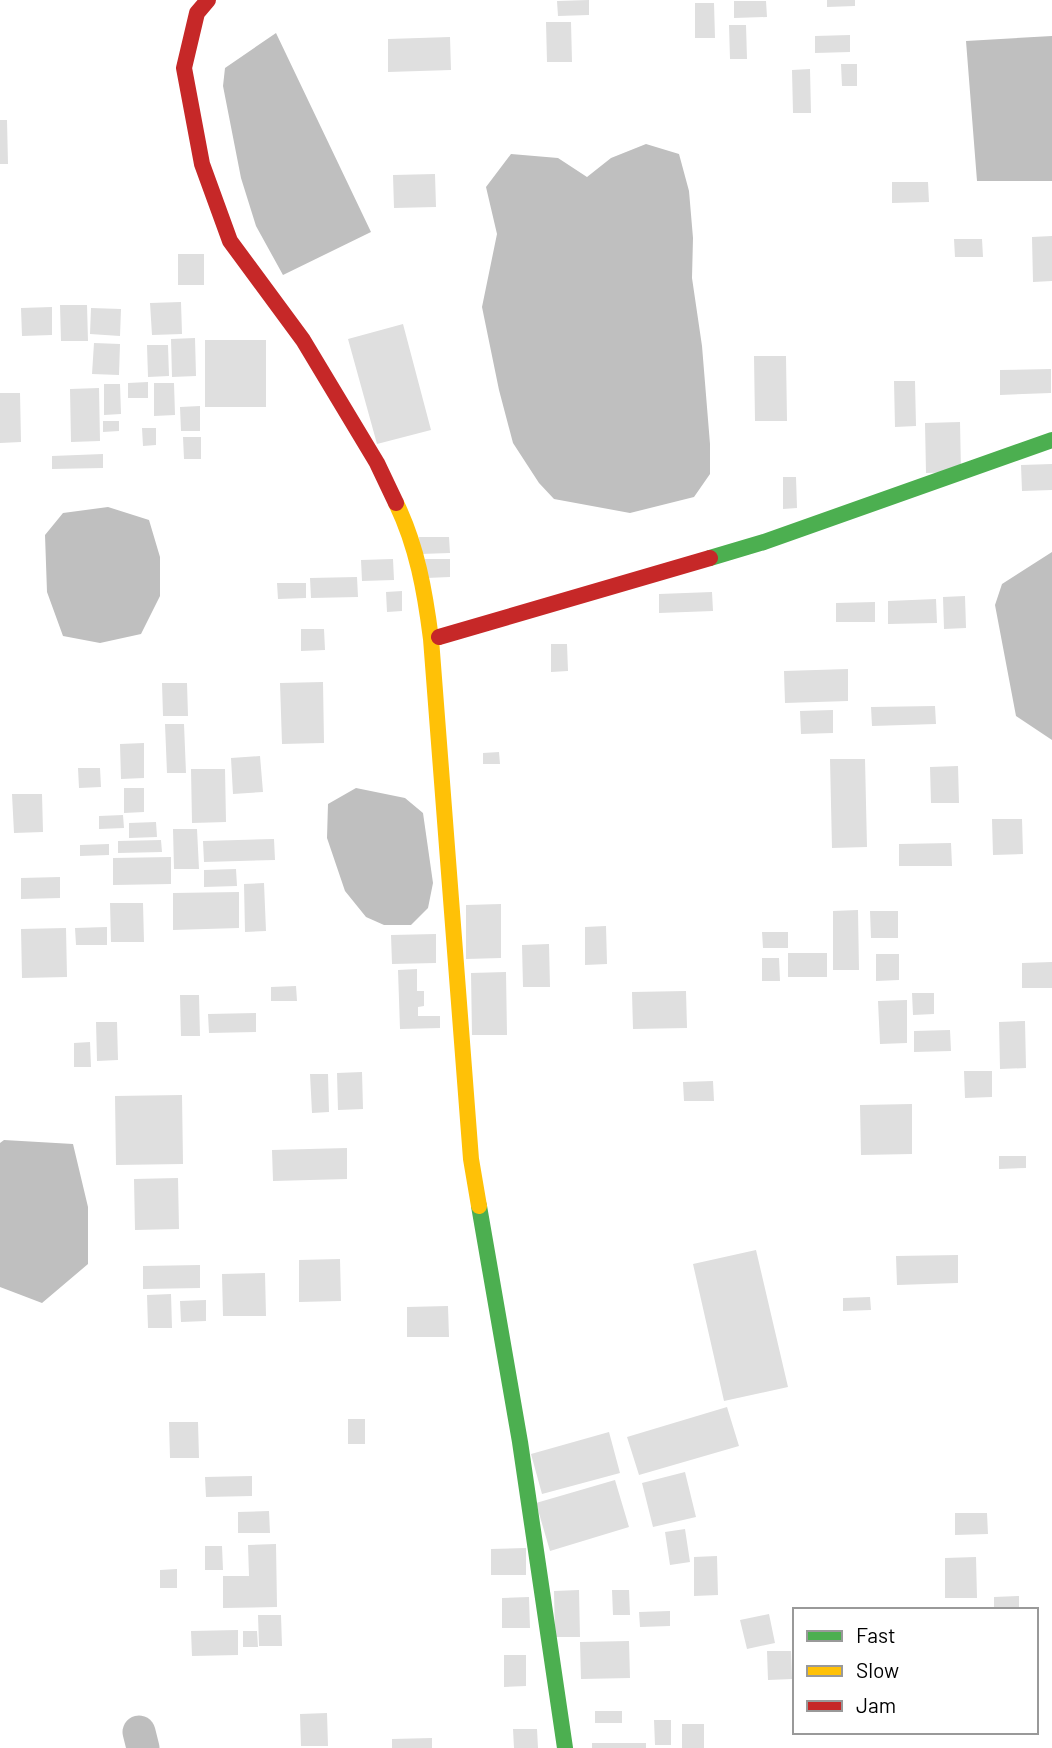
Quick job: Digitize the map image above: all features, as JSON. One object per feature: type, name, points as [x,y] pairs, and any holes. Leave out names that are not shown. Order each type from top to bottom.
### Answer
[{"type":"street","points":[[208,0],[197,13],[184,68],[202,164],[230,241],[303,340],[377,463],[410,531],[424,588],[431,639],[471,1159],[520,1442],[565,1748]]},
{"type":"street","points":[[431,639],[764,542],[1052,440]]},
{"type":"shaded area","points":[[276,33],[371,232],[283,275],[256,226],[241,178],[223,86],[225,68]]},
{"type":"shaded area","points":[[1052,36],[1052,181],[977,181],[966,41]]},
{"type":"shaded area","points":[[646,144],[679,154],[689,191],[693,238],[692,278],[702,346],[710,474],[694,497],[630,513],[554,499],[539,483],[513,443],[482,307],[497,234],[486,187],[511,154],[558,158],[587,177],[611,158]]},
{"type":"shaded area","points":[[108,507],[149,520],[160,557],[160,596],[141,634],[100,643],[63,636],[47,592],[45,535],[63,513]]},
{"type":"shaded area","points":[[1052,552],[1052,740],[1016,716],[995,605],[1002,584]]},
{"type":"shaded area","points":[[356,788],[405,798],[423,813],[433,883],[428,908],[411,925],[384,925],[366,917],[345,891],[327,838],[328,804]]},
{"type":"shaded area","points":[[4,1140],[73,1144],[88,1207],[88,1264],[42,1303],[0,1287],[0,1143]]},
{"type":"building","points":[[589,0],[589,15],[558,16],[557,1]]},
{"type":"building","points":[[827,0],[855,0],[855,6],[827,7]]},
{"type":"building","points":[[734,1],[766,1],[767,17],[734,18]]},
{"type":"building","points":[[695,3],[714,3],[715,38],[695,38]]},
{"type":"building","points":[[546,22],[571,22],[572,62],[547,62]]},
{"type":"building","points":[[729,25],[746,25],[747,59],[730,59]]},
{"type":"building","points":[[850,35],[850,52],[815,53],[815,36]]},
{"type":"building","points":[[450,37],[451,70],[388,72],[388,39]]},
{"type":"building","points":[[841,64],[857,64],[857,86],[842,86]]},
{"type":"building","points":[[810,69],[811,113],[793,113],[792,70]]},
{"type":"building","points":[[0,120],[7,120],[8,164],[0,164]]},
{"type":"building","points":[[435,174],[436,207],[394,208],[393,175]]},
{"type":"building","points":[[892,182],[928,182],[929,202],[892,203]]},
{"type":"building","points":[[1052,236],[1052,281],[1033,282],[1032,237]]},
{"type":"building","points":[[954,239],[982,239],[983,257],[955,257]]},
{"type":"building","points":[[178,254],[204,254],[204,285],[178,285]]},
{"type":"building","points":[[181,302],[182,334],[152,335],[150,303]]},
{"type":"building","points":[[60,305],[87,305],[88,341],[61,341]]},
{"type":"building","points":[[52,307],[52,335],[22,336],[21,308]]},
{"type":"building","points":[[91,308],[121,309],[120,336],[90,334]]},
{"type":"building","points":[[403,324],[431,430],[377,444],[348,339]]},
{"type":"building","points":[[195,338],[196,376],[172,377],[171,339]]},
{"type":"building","points":[[205,340],[266,340],[266,407],[205,407]]},
{"type":"building","points":[[94,343],[120,344],[119,375],[92,374]]},
{"type":"building","points":[[147,345],[168,345],[169,376],[148,377]]},
{"type":"building","points":[[754,356],[786,356],[787,421],[755,421]]},
{"type":"building","points":[[1051,369],[1051,393],[1000,395],[1000,370]]},
{"type":"building","points":[[894,381],[915,381],[916,426],[895,427]]},
{"type":"building","points":[[148,382],[148,398],[128,398],[128,383]]},
{"type":"building","points":[[154,383],[174,383],[175,415],[154,416]]},
{"type":"building","points":[[104,384],[120,384],[121,414],[104,415]]},
{"type":"building","points":[[99,388],[100,441],[71,442],[70,389]]},
{"type":"building","points":[[0,393],[20,393],[21,442],[0,443]]},
{"type":"building","points":[[200,406],[200,431],[181,431],[180,407]]},
{"type":"building","points":[[103,421],[119,421],[119,431],[103,432]]},
{"type":"building","points":[[960,422],[961,472],[926,473],[925,423]]},
{"type":"building","points":[[142,428],[156,428],[156,445],[143,446]]},
{"type":"building","points":[[183,437],[201,437],[201,459],[184,459]]},
{"type":"building","points":[[103,454],[103,468],[52,469],[52,456]]},
{"type":"building","points":[[1052,464],[1052,490],[1022,491],[1021,465]]},
{"type":"building","points":[[783,477],[796,477],[797,508],[783,509]]},
{"type":"building","points":[[419,537],[449,537],[450,553],[420,554]]},
{"type":"building","points":[[393,559],[394,580],[362,581],[361,560]]},
{"type":"building","points":[[425,559],[450,559],[450,577],[426,578]]},
{"type":"building","points":[[357,577],[358,597],[311,598],[310,578]]},
{"type":"building","points":[[277,583],[306,583],[306,598],[278,599]]},
{"type":"building","points":[[402,591],[402,611],[387,612],[386,592]]},
{"type":"building","points":[[712,592],[713,611],[659,613],[659,594]]},
{"type":"building","points":[[965,596],[966,628],[944,629],[943,597]]},
{"type":"building","points":[[936,599],[937,623],[888,624],[888,601]]},
{"type":"building","points":[[875,602],[875,622],[836,622],[836,603]]},
{"type":"building","points":[[301,629],[324,629],[325,650],[301,651]]},
{"type":"building","points":[[551,644],[567,644],[568,671],[551,672]]},
{"type":"building","points":[[848,669],[848,701],[785,703],[784,671]]},
{"type":"building","points":[[323,682],[324,743],[282,744],[280,683]]},
{"type":"building","points":[[162,683],[187,683],[188,716],[163,716]]},
{"type":"building","points":[[935,706],[936,724],[872,726],[871,707]]},
{"type":"building","points":[[833,710],[833,733],[801,734],[800,711]]},
{"type":"building","points":[[165,724],[184,724],[186,773],[167,773]]},
{"type":"building","points":[[144,743],[144,778],[121,779],[120,744]]},
{"type":"building","points":[[499,752],[500,764],[483,764],[483,753]]},
{"type":"building","points":[[260,756],[263,792],[233,794],[231,758]]},
{"type":"building","points":[[830,759],[865,759],[867,847],[832,848]]},
{"type":"building","points":[[958,766],[959,803],[931,803],[930,767]]},
{"type":"building","points":[[78,768],[100,768],[101,787],[79,788]]},
{"type":"building","points":[[191,769],[225,769],[226,822],[192,823]]},
{"type":"building","points":[[124,788],[144,788],[144,812],[124,813]]},
{"type":"building","points":[[12,794],[42,794],[43,832],[14,833]]},
{"type":"building","points":[[123,815],[124,828],[99,829],[99,816]]},
{"type":"building","points":[[992,819],[1022,819],[1023,854],[993,855]]},
{"type":"building","points":[[156,822],[157,837],[129,838],[129,823]]},
{"type":"building","points":[[173,829],[197,829],[199,869],[174,869]]},
{"type":"building","points":[[274,839],[275,860],[204,862],[203,841]]},
{"type":"building","points":[[161,840],[162,852],[118,853],[118,841]]},
{"type":"building","points":[[951,843],[952,866],[899,866],[899,844]]},
{"type":"building","points":[[109,844],[109,855],[80,856],[80,845]]},
{"type":"building","points":[[171,857],[171,884],[113,885],[113,858]]},
{"type":"building","points":[[236,869],[237,886],[204,887],[204,870]]},
{"type":"building","points":[[60,877],[60,898],[21,899],[21,878]]},
{"type":"building","points":[[264,883],[266,931],[245,932],[244,884]]},
{"type":"building","points":[[239,892],[239,928],[173,930],[173,893]]},
{"type":"building","points":[[110,903],[143,903],[144,942],[111,942]]},
{"type":"building","points":[[501,904],[501,958],[466,959],[466,905]]},
{"type":"building","points":[[858,910],[859,970],[833,970],[833,911]]},
{"type":"building","points":[[870,911],[898,911],[898,938],[871,938]]},
{"type":"building","points":[[606,926],[607,964],[585,965],[585,927]]},
{"type":"building","points":[[107,927],[107,945],[76,945],[75,928]]},
{"type":"building","points":[[66,928],[67,977],[22,978],[21,929]]},
{"type":"building","points":[[762,932],[788,932],[788,948],[763,948]]},
{"type":"building","points":[[436,934],[436,963],[392,964],[391,935]]},
{"type":"building","points":[[549,944],[550,987],[523,987],[522,945]]},
{"type":"building","points":[[788,953],[827,953],[827,977],[788,977]]},
{"type":"building","points":[[876,954],[899,954],[899,980],[876,981]]},
{"type":"building","points":[[762,958],[779,958],[780,981],[762,981]]},
{"type":"building","points":[[1052,962],[1052,988],[1022,988],[1022,963]]},
{"type":"building","points":[[417,969],[417,991],[424,991],[424,1006],[418,1007],[418,1016],[440,1016],[440,1028],[400,1029],[398,970]]},
{"type":"building","points":[[506,972],[507,1035],[472,1035],[471,973]]},
{"type":"building","points":[[296,986],[297,1001],[271,1001],[271,987]]},
{"type":"building","points":[[686,991],[687,1028],[633,1029],[632,992]]},
{"type":"building","points":[[912,993],[934,993],[934,1014],[913,1015]]},
{"type":"building","points":[[180,995],[199,995],[200,1036],[181,1036]]},
{"type":"building","points":[[907,1000],[907,1043],[880,1044],[878,1001]]},
{"type":"building","points":[[256,1013],[256,1032],[209,1033],[208,1014]]},
{"type":"building","points":[[1025,1021],[1026,1068],[1000,1069],[999,1022]]},
{"type":"building","points":[[96,1022],[117,1022],[118,1060],[97,1061]]},
{"type":"building","points":[[950,1030],[951,1051],[914,1052],[914,1031]]},
{"type":"building","points":[[90,1042],[91,1067],[74,1067],[74,1043]]},
{"type":"building","points":[[964,1071],[992,1071],[992,1097],[965,1098]]},
{"type":"building","points":[[362,1072],[363,1109],[338,1110],[337,1073]]},
{"type":"building","points":[[310,1074],[328,1074],[329,1112],[312,1113]]},
{"type":"building","points":[[713,1081],[714,1101],[684,1101],[683,1082]]},
{"type":"building","points":[[182,1095],[183,1164],[116,1165],[115,1096]]},
{"type":"building","points":[[912,1104],[912,1154],[861,1155],[860,1105]]},
{"type":"building","points":[[347,1148],[347,1179],[273,1181],[272,1150]]},
{"type":"building","points":[[999,1156],[1026,1156],[1026,1168],[999,1169]]},
{"type":"building","points":[[178,1178],[179,1229],[135,1230],[134,1179]]},
{"type":"building","points":[[756,1250],[788,1387],[724,1401],[693,1264]]},
{"type":"building","points":[[958,1255],[958,1283],[897,1285],[896,1256]]},
{"type":"building","points":[[340,1259],[341,1301],[299,1302],[299,1260]]},
{"type":"building","points":[[200,1265],[200,1288],[143,1289],[143,1266]]},
{"type":"building","points":[[265,1273],[266,1316],[223,1316],[222,1274]]},
{"type":"building","points":[[171,1294],[172,1328],[148,1328],[147,1295]]},
{"type":"building","points":[[870,1297],[871,1310],[843,1311],[843,1298]]},
{"type":"building","points":[[206,1300],[206,1321],[181,1322],[180,1301]]},
{"type":"building","points":[[448,1306],[449,1337],[407,1337],[407,1307]]},
{"type":"building","points":[[727,1407],[739,1446],[639,1475],[627,1437]]},
{"type":"building","points":[[348,1419],[365,1419],[365,1444],[348,1444]]},
{"type":"building","points":[[169,1422],[198,1422],[199,1458],[170,1458]]},
{"type":"building","points":[[609,1432],[620,1473],[542,1494],[531,1454]]},
{"type":"building","points":[[685,1472],[696,1517],[653,1527],[642,1483]]},
{"type":"building","points":[[252,1476],[252,1496],[206,1497],[205,1477]]},
{"type":"building","points":[[615,1480],[629,1527],[550,1551],[536,1503]]},
{"type":"building","points":[[269,1511],[270,1533],[238,1533],[238,1512]]},
{"type":"building","points":[[955,1513],[987,1513],[988,1534],[955,1535]]},
{"type":"building","points":[[685,1529],[690,1562],[670,1565],[665,1532]]},
{"type":"building","points":[[276,1544],[277,1607],[223,1608],[223,1576],[249,1576],[248,1545]]},
{"type":"building","points":[[205,1546],[222,1546],[223,1570],[205,1570]]},
{"type":"building","points":[[526,1548],[526,1575],[491,1575],[491,1549]]},
{"type":"building","points":[[717,1556],[718,1595],[694,1596],[694,1557]]},
{"type":"building","points":[[976,1557],[977,1598],[945,1598],[945,1558]]},
{"type":"building","points":[[177,1569],[177,1588],[160,1588],[160,1570]]},
{"type":"building","points":[[579,1590],[580,1637],[555,1637],[554,1591]]},
{"type":"building","points":[[612,1590],[629,1590],[630,1615],[613,1615]]},
{"type":"building","points":[[1019,1596],[1019,1608],[994,1608],[994,1597]]},
{"type":"building","points":[[529,1597],[530,1628],[502,1628],[502,1598]]},
{"type":"building","points":[[670,1611],[670,1626],[640,1627],[639,1612]]},
{"type":"building","points":[[769,1614],[775,1643],[747,1649],[740,1620]]},
{"type":"building","points":[[258,1615],[281,1615],[282,1646],[259,1646]]},
{"type":"building","points":[[238,1630],[238,1655],[192,1656],[191,1631]]},
{"type":"building","points":[[243,1631],[257,1631],[258,1647],[243,1647]]},
{"type":"building","points":[[629,1641],[630,1678],[581,1679],[580,1642]]},
{"type":"building","points":[[767,1651],[791,1651],[792,1679],[768,1680]]},
{"type":"building","points":[[504,1655],[526,1655],[526,1686],[504,1687]]},
{"type":"building","points":[[595,1711],[622,1711],[622,1723],[595,1723]]},
{"type":"building","points":[[327,1713],[328,1746],[301,1746],[300,1714]]},
{"type":"building","points":[[654,1720],[671,1720],[671,1745],[655,1745]]},
{"type":"building","points":[[682,1724],[704,1724],[704,1748],[682,1748]]},
{"type":"building","points":[[513,1729],[537,1729],[538,1748],[514,1748]]},
{"type":"building","points":[[432,1738],[432,1748],[392,1748],[392,1739]]},
{"type":"building","points":[[592,1743],[646,1743],[646,1748],[592,1748]]},
{"type":"traffic: fast","points":[[710,558],[764,542],[1052,440]]},
{"type":"traffic: fast","points":[[479,1206],[520,1442],[565,1748]]},
{"type":"traffic: slow","points":[[396,503],[419,570],[431,639]]},
{"type":"traffic: slow","points":[[439,637],[431,639],[471,1159],[479,1206]]},
{"type":"traffic: jam","points":[[208,0],[197,13],[184,68],[202,164],[230,241],[303,340],[377,463],[396,503]]},
{"type":"traffic: jam","points":[[439,637],[710,558]]}]
